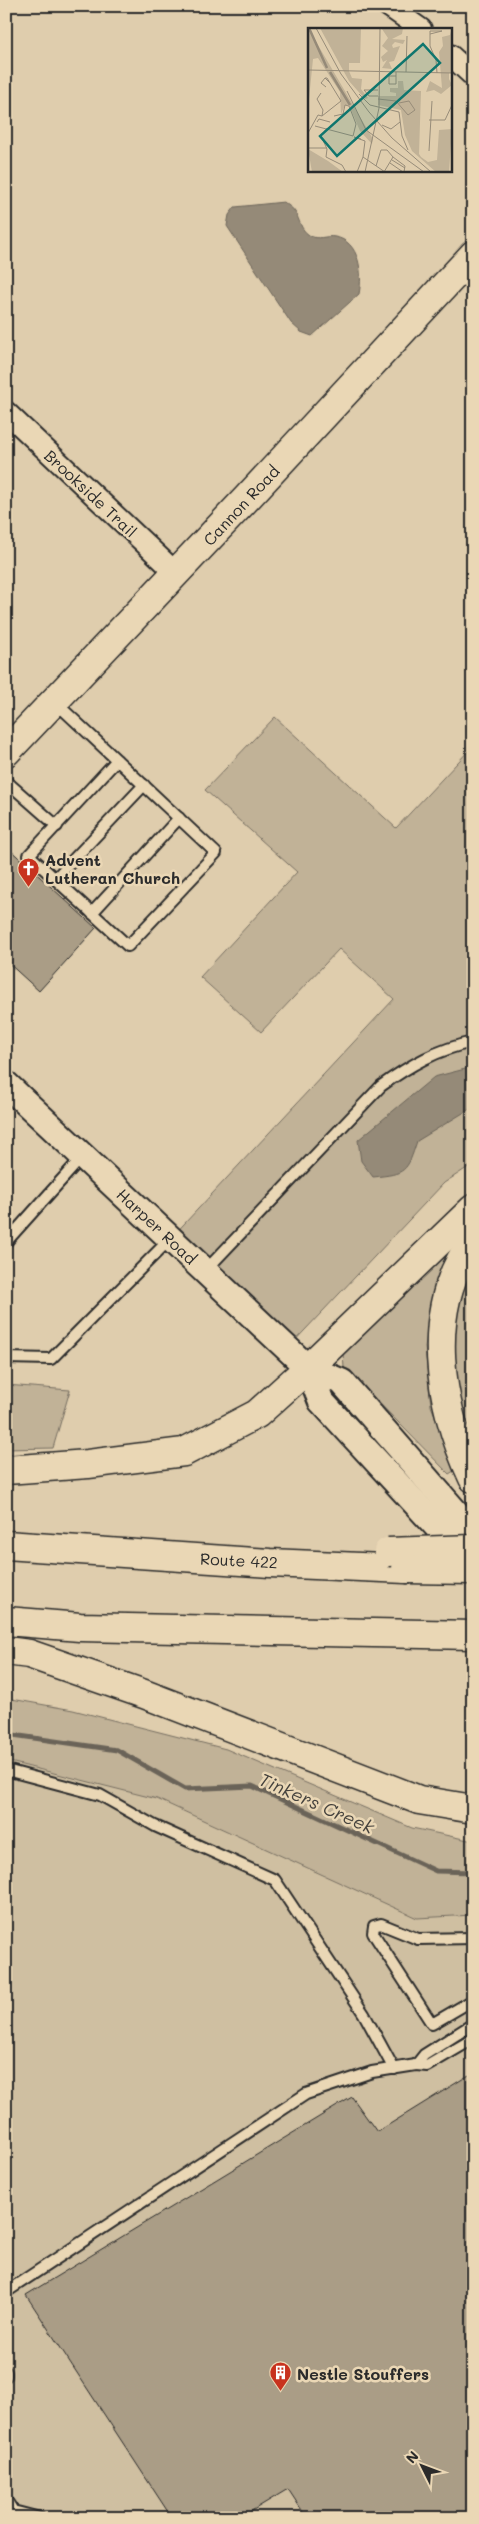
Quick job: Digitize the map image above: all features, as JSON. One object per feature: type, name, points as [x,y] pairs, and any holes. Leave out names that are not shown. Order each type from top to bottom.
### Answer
[{"type":"main road","name":"Cannon Road","points":[[6,752],[473,255]]},
{"type":"main road","points":[[6,1470],[88,1464],[184,1452],[257,1414],[308,1368],[473,1209]]},
{"type":"main road","points":[[473,1241],[462,1255],[449,1285],[441,1339],[445,1401],[458,1446],[473,1478]]},
{"type":"main road","name":"Route 422","points":[[6,1545],[270,1562],[397,1560]]},
{"type":"main road","points":[[397,1560],[473,1549]]},
{"type":"main road","points":[[397,1560],[473,1570]]},
{"type":"main road","points":[[6,1621],[80,1627],[468,1635]]},
{"type":"main road","points":[[6,1651],[28,1654],[144,1694],[419,1800],[473,1809]]},
{"type":"street","points":[[388,6],[420,28]]},
{"type":"street","points":[[452,57],[473,76]]},
{"type":"street","name":"Brookside Trail","points":[[6,412],[176,573]]},
{"type":"street","name":"Harper Road","points":[[6,1084],[308,1368],[342,1382],[473,1532]]},
{"type":"street","name":"Harper Road","points":[[308,1368],[321,1402],[441,1531],[473,1570]]},
{"type":"lane","points":[[54,701],[144,785],[216,853],[128,946],[29,855],[117,760]]},
{"type":"lane","points":[[6,781],[57,826]]},
{"type":"lane","points":[[55,879],[144,785]]},
{"type":"lane","points":[[92,913],[179,818]]},
{"type":"lane","points":[[205,1272],[381,1086],[406,1068],[428,1056],[449,1047],[473,1042]]},
{"type":"lane","points":[[6,1242],[83,1156]]},
{"type":"lane","points":[[6,1358],[51,1359],[170,1239]]},
{"type":"lane","points":[[6,1770],[100,1795],[155,1826],[275,1880],[364,2014],[394,2068]]},
{"type":"lane","points":[[473,1938],[418,1938],[381,1924],[374,1926],[373,1933],[432,2024],[473,2000]]},
{"type":"lane","points":[[416,2065],[424,2055],[473,2024]]},
{"type":"lane","points":[[6,2292],[306,2094],[372,2072],[416,2065],[427,2066],[473,2038]]},
{"type":"lane","points":[[6,2500],[13,2511],[40,2518]]},
{"type":"shaded area","points":[[284,202],[297,215],[306,233],[312,237],[335,237],[350,245],[355,252],[360,268],[359,294],[312,336],[301,332],[291,323],[227,226],[229,215],[235,207]]},
{"type":"shaded area","points":[[275,717],[396,828],[473,746],[473,1164],[444,1183],[287,1349],[170,1239],[394,999],[339,949],[261,1032],[200,977],[297,872],[205,790]]},
{"type":"shaded area","points":[[473,1067],[473,1107],[417,1141],[411,1159],[404,1170],[373,1177],[361,1161],[358,1140],[434,1077]]},
{"type":"shaded area","points":[[451,1249],[433,1291],[425,1347],[431,1406],[457,1469],[449,1474],[344,1367],[343,1353]]},
{"type":"shaded area","points":[[473,1257],[473,1461],[463,1443],[450,1332]]},
{"type":"shaded area","points":[[6,1385],[70,1390],[53,1448],[6,1449]]},
{"type":"shaded area","points":[[6,1698],[73,1710],[226,1749],[412,1828],[473,1841],[473,1915],[417,1918],[157,1799],[6,1761]]},
{"type":"shaded area","points":[[6,1761],[157,1799],[417,1918],[473,1915],[473,2518],[6,2518]]},
{"type":"building","name":"Advent Lutheran Church","points":[[6,846],[96,928],[39,991],[6,961]]},
{"type":"building","name":"Nestle Stouffers","points":[[469,2075],[473,2079],[473,2518],[307,2518],[288,2489],[240,2518],[172,2518],[26,2295],[352,2097],[377,2132]]},
{"type":"waterway","name":"Tinkers Creek","points":[[6,1734],[117,1750],[185,1789],[252,1786],[436,1871],[473,1872]]},
{"type":"place","name":"Advent Lutheran Church","points":[[29,887]]},
{"type":"place","name":"Nestle Stouffers","points":[[281,2392]]}]
